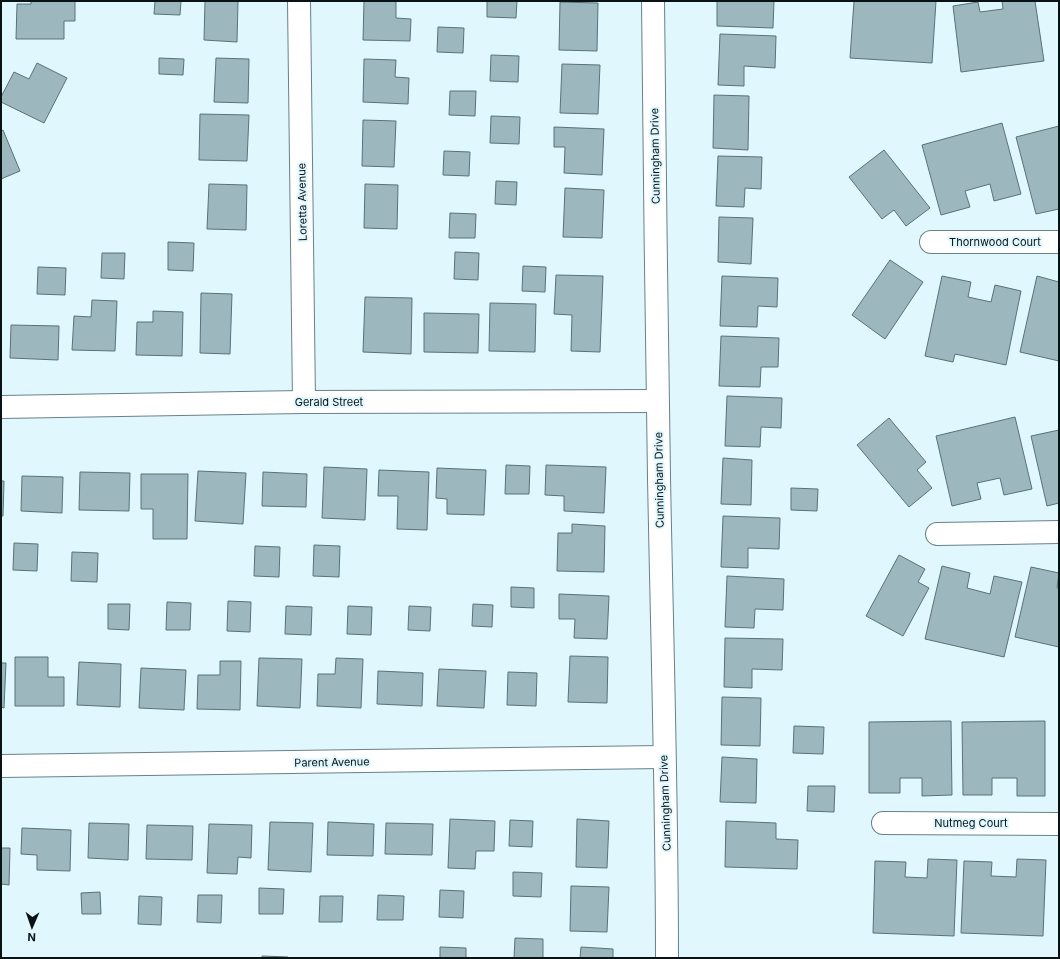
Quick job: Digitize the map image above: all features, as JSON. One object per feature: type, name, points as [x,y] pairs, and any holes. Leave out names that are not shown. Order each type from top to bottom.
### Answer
[{"type":"street","name":"Loretta Avenue","points":[[299,1],[304,402]]},
{"type":"street","name":"Cunningham Drive","points":[[653,1],[657,401],[664,757],[667,833],[667,958]]},
{"type":"street","name":"Thornwood Court","points":[[931,242],[1059,242]]},
{"type":"street","name":"Gerald Street","points":[[1,407],[304,402],[657,401]]},
{"type":"street","points":[[937,534],[1059,532]]},
{"type":"street","name":"Parent Avenue","points":[[1,766],[664,757]]},
{"type":"street","name":"Nutmeg Court","points":[[883,823],[1059,824]]},
{"type":"building","points":[[31,1],[75,1],[75,21],[64,21],[64,39],[16,39],[17,4],[31,4]]},
{"type":"building","points":[[155,1],[181,1],[180,15],[154,14]]},
{"type":"building","points":[[205,1],[238,1],[237,42],[204,40]]},
{"type":"building","points":[[364,1],[396,1],[396,18],[411,19],[410,41],[363,40]]},
{"type":"building","points":[[487,1],[517,1],[516,18],[487,17]]},
{"type":"building","points":[[717,1],[774,1],[773,28],[717,26]]},
{"type":"building","points":[[854,1],[936,1],[932,63],[850,58]]},
{"type":"building","points":[[1002,1],[1035,1],[1044,61],[961,72],[953,6],[978,2],[980,12],[1003,9]]},
{"type":"building","points":[[560,2],[598,3],[597,51],[559,50]]},
{"type":"building","points":[[438,27],[464,28],[463,53],[437,52]]},
{"type":"building","points":[[720,34],[776,36],[775,68],[744,66],[744,86],[718,85]]},
{"type":"building","points":[[491,55],[519,56],[518,82],[490,81]]},
{"type":"building","points":[[159,58],[184,59],[183,75],[159,74]]},
{"type":"building","points":[[216,58],[249,59],[248,103],[214,102]]},
{"type":"building","points":[[364,59],[396,60],[395,77],[409,78],[408,104],[363,102]]},
{"type":"building","points":[[37,63],[67,78],[44,123],[1,102],[1,97],[14,72],[29,79]]},
{"type":"building","points":[[562,64],[600,65],[598,114],[560,113]]},
{"type":"building","points":[[450,91],[476,91],[475,116],[449,115]]},
{"type":"building","points":[[714,95],[749,96],[748,150],[713,148]]},
{"type":"building","points":[[200,114],[249,115],[247,161],[199,160]]},
{"type":"building","points":[[491,116],[520,117],[519,144],[490,143]]},
{"type":"building","points":[[363,120],[396,121],[394,167],[362,166]]},
{"type":"building","points":[[1002,123],[1021,194],[994,201],[990,184],[965,191],[970,207],[941,215],[922,145]]},
{"type":"building","points":[[1059,126],[1059,209],[1036,214],[1016,137]]},
{"type":"building","points":[[554,127],[604,129],[602,175],[564,173],[565,147],[554,147]]},
{"type":"building","points":[[3,130],[20,171],[1,179],[1,131]]},
{"type":"building","points":[[884,150],[930,208],[906,226],[894,210],[882,219],[849,177]]},
{"type":"building","points":[[444,151],[470,152],[469,176],[443,175]]},
{"type":"building","points":[[718,156],[762,157],[761,189],[745,188],[744,207],[716,206]]},
{"type":"building","points":[[496,181],[517,182],[516,205],[495,204]]},
{"type":"building","points":[[209,184],[247,185],[246,230],[207,229]]},
{"type":"building","points":[[365,184],[398,185],[397,229],[364,228]]},
{"type":"building","points":[[565,188],[604,190],[602,238],[563,237]]},
{"type":"building","points":[[450,213],[476,214],[475,238],[449,238]]},
{"type":"building","points":[[719,217],[753,218],[751,264],[718,262]]},
{"type":"building","points":[[168,242],[194,243],[193,271],[168,270]]},
{"type":"building","points":[[455,252],[479,253],[478,280],[454,279]]},
{"type":"building","points":[[102,253],[125,253],[124,279],[101,278]]},
{"type":"building","points":[[890,260],[923,282],[885,339],[852,315]]},
{"type":"building","points":[[523,266],[546,267],[545,292],[522,291]]},
{"type":"building","points":[[38,267],[66,268],[65,295],[37,294]]},
{"type":"building","points":[[556,275],[603,276],[600,352],[571,351],[572,315],[554,314]]},
{"type":"building","points":[[722,276],[778,278],[777,307],[758,306],[757,327],[720,326]]},
{"type":"building","points":[[942,276],[971,282],[968,297],[991,302],[995,285],[1021,291],[1006,365],[955,354],[953,362],[925,356]]},
{"type":"building","points":[[1037,276],[1059,282],[1059,361],[1020,352]]},
{"type":"building","points":[[201,293],[232,294],[230,354],[200,353]]},
{"type":"building","points":[[365,297],[412,298],[411,354],[363,352]]},
{"type":"building","points":[[92,300],[117,301],[115,351],[72,350],[74,316],[91,317]]},
{"type":"building","points":[[490,303],[536,304],[535,352],[489,351]]},
{"type":"building","points":[[153,311],[183,312],[182,356],[136,355],[137,322],[153,322]]},
{"type":"building","points":[[424,313],[479,314],[478,353],[424,352]]},
{"type":"building","points":[[11,325],[59,326],[58,360],[10,358]]},
{"type":"building","points":[[721,336],[779,338],[778,367],[761,367],[760,387],[719,386]]},
{"type":"building","points":[[727,396],[782,398],[781,428],[761,427],[760,447],[725,446]]},
{"type":"building","points":[[1015,417],[1032,489],[1004,495],[1000,478],[977,483],[981,499],[952,506],[936,436]]},
{"type":"building","points":[[889,418],[926,462],[917,470],[932,488],[909,507],[857,445]]},
{"type":"building","points":[[1059,430],[1059,503],[1047,506],[1031,436]]},
{"type":"building","points":[[723,458],[752,460],[751,505],[721,504]]},
{"type":"building","points":[[506,465],[530,466],[529,494],[505,494]]},
{"type":"building","points":[[546,465],[606,467],[604,513],[564,511],[564,496],[545,495]]},
{"type":"building","points":[[324,467],[367,469],[365,520],[322,518]]},
{"type":"building","points":[[437,468],[486,470],[484,515],[447,514],[447,499],[436,498]]},
{"type":"building","points":[[379,470],[429,472],[427,530],[397,529],[398,496],[378,496]]},
{"type":"building","points":[[198,471],[246,473],[243,524],[195,521]]},
{"type":"building","points":[[80,472],[130,473],[129,511],[79,510]]},
{"type":"building","points":[[263,472],[307,474],[306,507],[262,506]]},
{"type":"building","points":[[141,474],[188,474],[187,539],[153,539],[153,509],[141,509]]},
{"type":"building","points":[[22,476],[63,477],[62,513],[21,511]]},
{"type":"building","points":[[1,481],[4,481],[3,516],[1,516]]},
{"type":"building","points":[[791,488],[818,489],[817,511],[791,510]]},
{"type":"building","points":[[723,516],[780,518],[779,549],[748,548],[748,568],[721,567]]},
{"type":"building","points":[[572,524],[605,526],[604,572],[557,571],[558,533],[572,533]]},
{"type":"building","points":[[14,543],[38,544],[37,571],[13,570]]},
{"type":"building","points":[[314,545],[340,546],[339,577],[313,576]]},
{"type":"building","points":[[255,546],[280,547],[279,577],[254,576]]},
{"type":"building","points":[[72,552],[98,553],[97,582],[71,581]]},
{"type":"building","points":[[899,555],[925,569],[918,582],[929,588],[903,636],[866,616]]},
{"type":"building","points":[[942,566],[970,573],[967,588],[990,594],[994,576],[1022,582],[1004,657],[925,639]]},
{"type":"building","points":[[1031,567],[1059,573],[1057,588],[1059,588],[1059,647],[1015,637]]},
{"type":"building","points":[[727,576],[784,579],[783,610],[755,609],[754,628],[725,627]]},
{"type":"building","points":[[511,587],[534,588],[534,608],[511,607]]},
{"type":"building","points":[[559,594],[609,596],[607,639],[574,638],[575,619],[559,619]]},
{"type":"building","points":[[228,601],[251,602],[250,632],[227,631]]},
{"type":"building","points":[[167,602],[191,603],[190,630],[166,630]]},
{"type":"building","points":[[108,604],[130,604],[129,630],[108,629]]},
{"type":"building","points":[[473,604],[493,605],[492,627],[472,626]]},
{"type":"building","points":[[286,606],[312,607],[311,635],[285,634]]},
{"type":"building","points":[[348,606],[372,607],[371,635],[347,634]]},
{"type":"building","points":[[409,606],[431,607],[430,631],[408,630]]},
{"type":"building","points":[[725,638],[783,639],[782,670],[752,669],[752,688],[724,687]]},
{"type":"building","points":[[570,656],[608,657],[607,703],[568,702]]},
{"type":"building","points":[[15,657],[48,657],[48,677],[64,677],[64,706],[15,706]]},
{"type":"building","points":[[259,658],[302,659],[300,708],[257,706]]},
{"type":"building","points":[[336,658],[363,659],[361,708],[317,706],[318,674],[335,674]]},
{"type":"building","points":[[220,661],[241,661],[240,710],[197,709],[198,675],[220,675]]},
{"type":"building","points":[[79,662],[121,664],[120,707],[77,705]]},
{"type":"building","points":[[1,663],[6,663],[4,708],[1,707]]},
{"type":"building","points":[[141,668],[186,670],[184,710],[139,708]]},
{"type":"building","points":[[439,669],[486,671],[484,708],[437,706]]},
{"type":"building","points":[[378,671],[423,673],[422,706],[377,704]]},
{"type":"building","points":[[508,672],[537,673],[536,706],[507,705]]},
{"type":"building","points":[[722,697],[761,698],[760,746],[721,745]]},
{"type":"building","points":[[951,721],[952,795],[922,796],[922,778],[900,778],[900,793],[869,793],[869,722]]},
{"type":"building","points":[[1045,721],[1045,796],[1017,796],[1017,778],[992,778],[992,795],[963,795],[962,722]]},
{"type":"building","points":[[794,726],[824,727],[823,754],[793,753]]},
{"type":"building","points":[[722,757],[757,759],[756,803],[720,802]]},
{"type":"building","points":[[808,786],[835,786],[834,812],[807,811]]},
{"type":"building","points":[[450,819],[495,821],[494,851],[476,851],[475,869],[448,868]]},
{"type":"building","points":[[577,819],[609,821],[607,868],[576,867]]},
{"type":"building","points":[[510,820],[533,821],[532,847],[509,846]]},
{"type":"building","points":[[726,821],[776,823],[776,839],[798,840],[797,869],[725,867]]},
{"type":"building","points":[[270,822],[313,823],[311,872],[268,870]]},
{"type":"building","points":[[328,822],[374,824],[373,856],[327,855]]},
{"type":"building","points":[[89,823],[129,824],[128,860],[88,858]]},
{"type":"building","points":[[386,823],[433,824],[432,855],[385,854]]},
{"type":"building","points":[[209,824],[252,825],[251,858],[238,857],[237,874],[207,873]]},
{"type":"building","points":[[147,825],[193,826],[192,860],[146,859]]},
{"type":"building","points":[[22,828],[71,830],[70,871],[37,870],[37,855],[21,854]]},
{"type":"building","points":[[1,848],[10,848],[9,885],[1,884]]},
{"type":"building","points":[[928,859],[957,860],[954,936],[873,933],[875,861],[906,862],[905,877],[927,878]]},
{"type":"building","points":[[1017,859],[1046,860],[1043,936],[961,933],[964,861],[992,862],[991,876],[1016,877]]},
{"type":"building","points":[[513,872],[542,873],[541,897],[513,896]]},
{"type":"building","points":[[571,886],[609,887],[607,932],[570,931]]},
{"type":"building","points":[[259,888],[284,889],[283,914],[259,914]]},
{"type":"building","points":[[440,890],[464,891],[463,918],[439,917]]},
{"type":"building","points":[[100,892],[101,914],[82,914],[81,893]]},
{"type":"building","points":[[198,895],[222,895],[221,923],[197,922]]},
{"type":"building","points":[[378,895],[404,896],[403,920],[377,920]]},
{"type":"building","points":[[139,896],[162,897],[161,925],[138,924]]},
{"type":"building","points":[[320,896],[343,896],[342,922],[319,922]]},
{"type":"building","points":[[515,938],[543,939],[543,958],[514,958]]},
{"type":"building","points":[[440,947],[466,948],[466,958],[440,958]]},
{"type":"building","points":[[581,947],[613,949],[613,958],[580,958]]},
{"type":"building","points":[[262,956],[288,957],[288,958],[262,958]]}]
